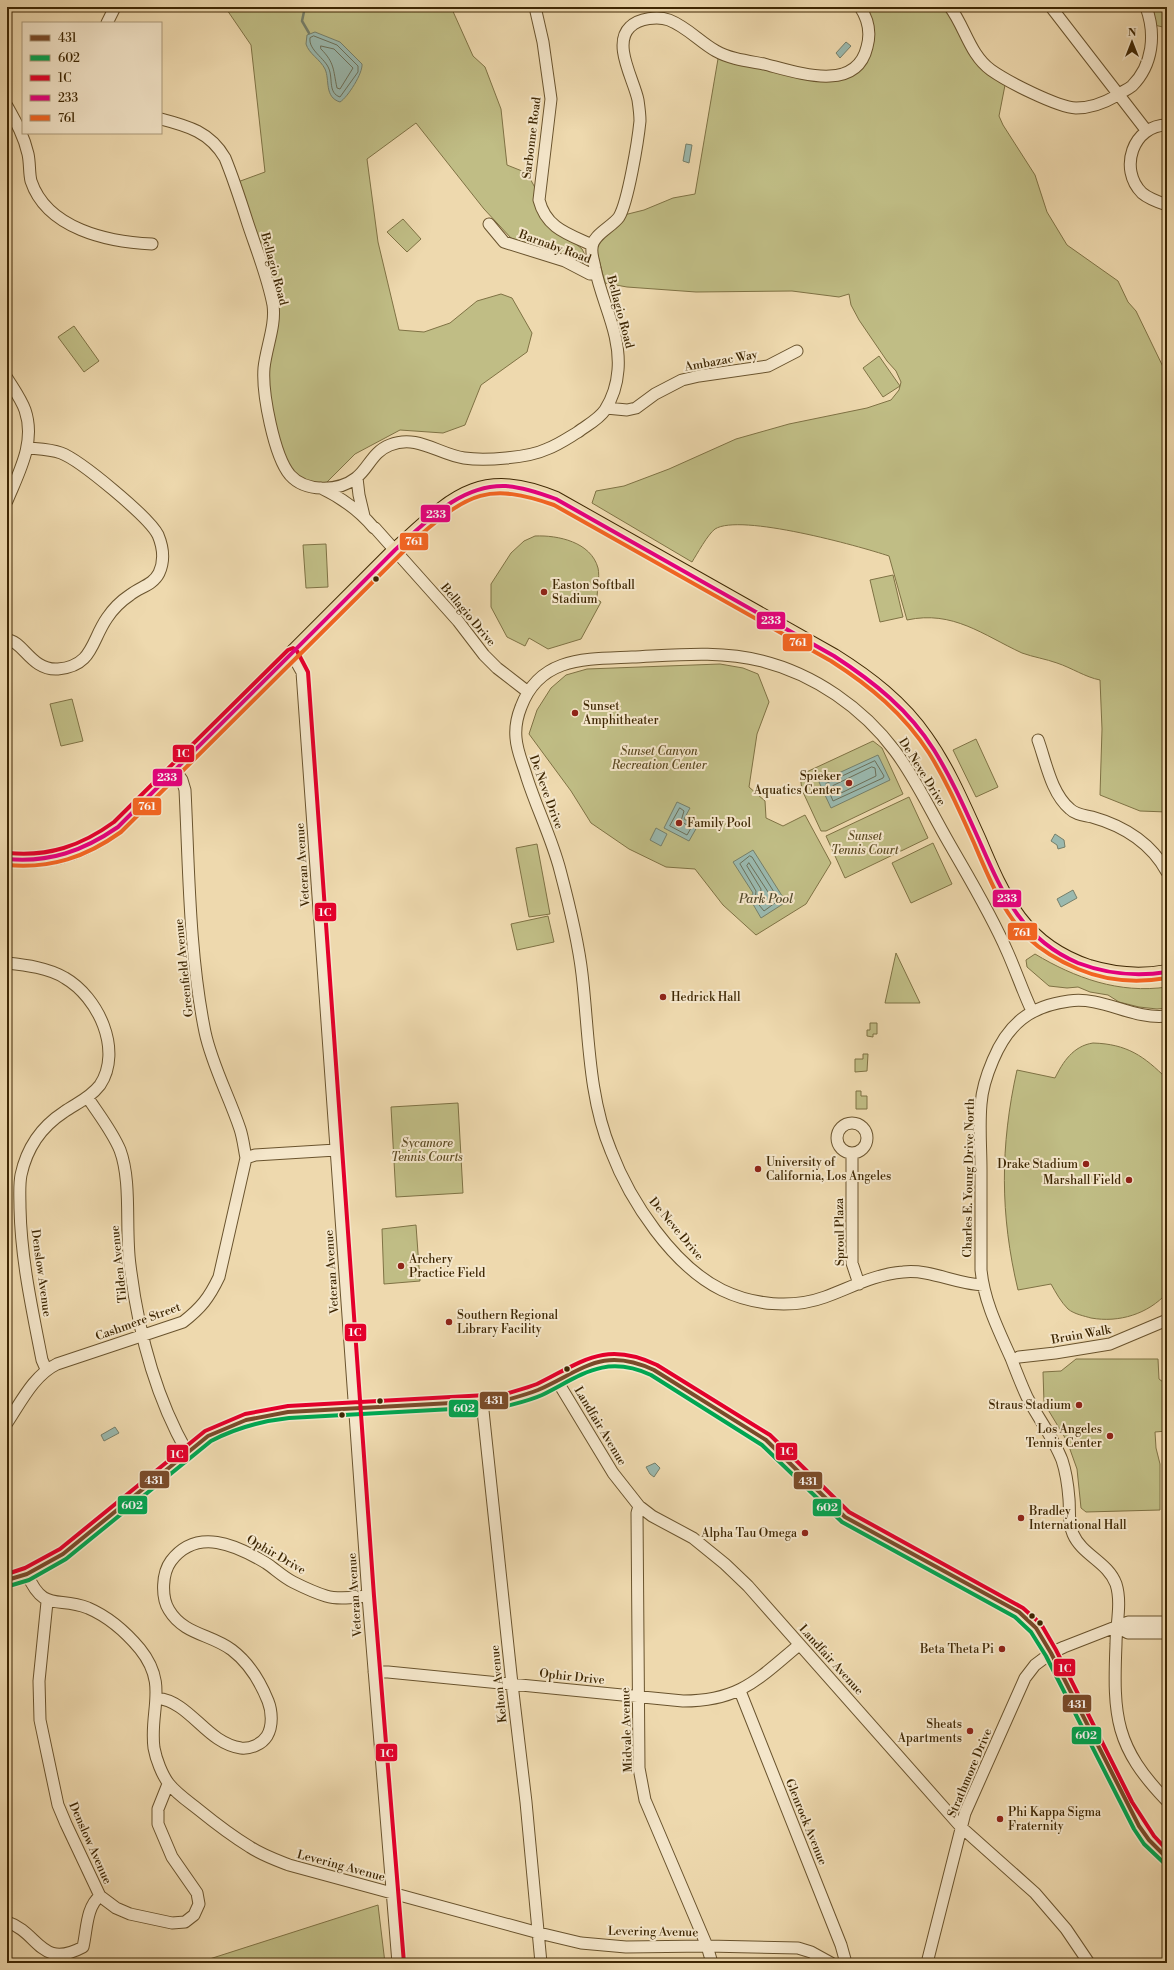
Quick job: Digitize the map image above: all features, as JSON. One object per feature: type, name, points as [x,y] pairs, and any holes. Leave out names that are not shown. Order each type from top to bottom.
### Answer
[{"type":"main road","points":[[7,859],[31,861],[52,858],[89,846],[118,827],[395,550],[440,509],[459,496],[487,487],[514,487],[540,492],[556,498],[834,656],[881,688],[909,716],[927,738],[967,813],[1005,898],[1026,926],[1047,945],[1068,958],[1106,971],[1133,975],[1167,972]]},
{"type":"street","points":[[108,22],[115,7]]},
{"type":"street","name":"Sarbonne Road","points":[[535,7],[543,42],[552,99],[538,195],[540,204],[553,226],[592,245]]},
{"type":"street","points":[[592,245],[594,240],[616,220],[625,204],[637,136],[640,111],[623,52],[624,37],[630,27],[640,20],[654,18],[667,19],[719,53],[809,75],[834,76],[854,69],[862,61],[867,49],[869,34],[860,7]]},
{"type":"street","points":[[950,7],[980,60],[989,69],[1014,84],[1060,105],[1076,108],[1102,104],[1130,87],[1141,76],[1148,58],[1152,39],[1146,7]]},
{"type":"street","points":[[1051,7],[1146,130]]},
{"type":"street","points":[[7,106],[22,133]]},
{"type":"street","name":"Bellagio Road","points":[[162,119],[194,128],[208,137],[221,151],[229,166],[263,267],[273,307],[264,366],[266,407],[282,463],[294,479],[302,484],[321,488],[346,483],[357,478],[377,452],[387,446],[401,441],[419,442],[449,455],[467,459],[495,458],[539,452],[558,444],[593,422],[606,408],[616,387],[619,359],[614,330],[596,274],[592,245]]},
{"type":"street","points":[[1167,125],[1159,125],[1146,130],[1134,146],[1130,156],[1130,170],[1134,183],[1142,193],[1167,205]]},
{"type":"street","points":[[22,134],[29,154],[31,180],[36,192],[48,208],[72,225],[106,239],[152,244]]},
{"type":"street","name":"Barnaby Road","points":[[489,224],[504,242],[565,261],[590,274],[596,274]]},
{"type":"street","name":"Ambazac Way","points":[[606,408],[626,410],[636,408],[655,394],[682,380],[699,376],[768,366],[797,351]]},
{"type":"street","points":[[7,378],[25,409],[29,426],[28,448],[7,501]]},
{"type":"street","points":[[7,640],[17,644],[33,661],[44,667],[56,669],[71,667],[81,662],[92,650],[106,619],[118,604],[131,594],[151,583],[158,574],[162,562],[163,548],[157,533],[107,484],[62,453],[28,448]]},
{"type":"street","points":[[357,478],[364,516]]},
{"type":"street","points":[[321,488],[336,496],[364,516]]},
{"type":"street","name":"Bellagio Drive","points":[[364,516],[458,621],[484,655],[497,668],[528,692]]},
{"type":"street","name":"Veteran Avenue","points":[[292,654],[302,672],[354,1409],[398,1963]]},
{"type":"street","name":"De Neve Drive","points":[[983,1284],[963,1283],[930,1273],[910,1271],[890,1274],[859,1284],[822,1299],[799,1303],[779,1304],[761,1302],[737,1296],[709,1282],[690,1268],[658,1231],[636,1201],[610,1150],[598,1113],[581,963],[570,908],[558,864],[516,744],[516,722],[528,692],[548,671],[563,664],[580,659],[665,655],[714,654],[738,656],[766,662],[816,681],[866,718],[884,737],[908,770],[1007,949],[1032,1011]]},
{"type":"street","points":[[1038,740],[1060,798],[1070,810],[1122,828],[1138,838],[1150,848],[1167,872]]},
{"type":"street","name":"Greenfield Avenue","points":[[175,770],[182,780],[185,790],[192,922],[198,992],[205,1033],[212,1058],[240,1130],[246,1158]]},
{"type":"street","name":"Denslow Avenue","points":[[7,963],[41,969],[65,978],[95,1007],[104,1025],[109,1046],[108,1065],[100,1084],[88,1098],[52,1121],[37,1136],[26,1156],[21,1176],[20,1230],[24,1267],[42,1360],[46,1369]]},
{"type":"street","name":"Charles E. Young Drive North","points":[[1167,1016],[1132,1014],[1107,1005],[1084,1000],[1056,1003],[1032,1011],[1010,1029],[1003,1039],[990,1068],[983,1090],[981,1118],[983,1284],[988,1303],[1018,1378],[1049,1434],[1062,1462],[1069,1499],[1070,1521],[1078,1544],[1104,1566],[1116,1584],[1118,1601],[1117,1718],[1122,1736],[1136,1764],[1147,1780],[1167,1801]]},
{"type":"street","name":"Tilden Avenue","points":[[88,1098],[111,1132],[120,1151],[125,1175],[129,1262],[142,1337],[158,1391],[187,1452]]},
{"type":"street","points":[[246,1158],[255,1155],[336,1150]]},
{"type":"street","name":"Sproul Plaza","points":[[852,1154],[852,1263],[859,1284]]},
{"type":"street","name":"Cashmere Street","points":[[7,1423],[38,1377],[46,1369],[183,1322],[200,1309],[211,1294],[219,1277],[246,1158]]},
{"type":"street","name":"Bruin Walk","points":[[1019,1357],[1075,1351],[1110,1344],[1167,1320]]},
{"type":"street","points":[[7,1580],[27,1574],[63,1554],[208,1436],[247,1418],[264,1414],[288,1412],[506,1400],[525,1395],[583,1366],[598,1361],[628,1361],[654,1370],[766,1440],[845,1517],[1019,1612],[1036,1628],[1051,1653],[1127,1805],[1149,1840],[1167,1858]]},
{"type":"street","name":"Landfair Avenue","points":[[556,1379],[613,1473],[639,1506],[652,1516],[693,1538],[725,1564],[748,1586],[961,1827],[1035,1893],[1066,1929],[1089,1963]]},
{"type":"street","name":"Kelton Avenue","points":[[482,1401],[526,1802],[541,1963]]},
{"type":"street","name":"Midvale Avenue","points":[[639,1506],[637,1513],[638,1697],[640,1768],[645,1800],[707,1946],[712,1963]]},
{"type":"street","name":"Ophir Drive","points":[[157,1698],[168,1700],[181,1707],[210,1733],[233,1746],[242,1748],[253,1747],[263,1741],[271,1725],[270,1710],[262,1684],[249,1666],[231,1649],[190,1631],[178,1622],[168,1609],[164,1593],[165,1577],[170,1562],[184,1548],[204,1541],[227,1544],[266,1563],[293,1582],[327,1597],[347,1598],[368,1596]]},
{"type":"street","points":[[27,1574],[31,1584],[47,1602]]},
{"type":"street","name":"Denslow Avenue","points":[[47,1602],[39,1681],[40,1720],[58,1805],[100,1896],[116,1908],[130,1914],[165,1921],[185,1922],[194,1915],[199,1904],[197,1893],[172,1858],[158,1824],[158,1809],[168,1784]]},
{"type":"street","name":"Levering Avenue","points":[[47,1602],[86,1608],[108,1618],[123,1630],[147,1658],[156,1684],[157,1698],[154,1747],[168,1784],[196,1808],[252,1848],[289,1866],[580,1943],[626,1947],[707,1946],[798,1948],[811,1952],[831,1963]]},
{"type":"street","name":"Strathmore Drive","points":[[927,1963],[961,1827],[1025,1678],[1035,1665],[1051,1653],[1128,1622],[1167,1622]]},
{"type":"street","points":[[1117,1627],[1128,1633],[1167,1633]]},
{"type":"street","name":"Ophir Drive","points":[[374,1672],[388,1672],[638,1697],[700,1701],[740,1691],[751,1685],[799,1645]]},
{"type":"street","name":"Glenrock Avenue","points":[[740,1691],[841,1945],[846,1963]]},
{"type":"street","points":[[7,1922],[20,1928],[41,1950],[52,1955],[73,1953],[83,1946],[90,1910],[93,1902],[100,1896]]},
{"type":"green space","points":[[225,7],[451,7],[473,56],[485,67],[501,109],[507,165],[527,173],[557,228],[582,249],[587,259],[584,263],[511,238],[484,209],[416,123],[367,159],[378,242],[399,330],[424,332],[450,323],[477,301],[501,294],[512,298],[532,333],[527,352],[481,385],[465,425],[443,433],[400,430],[355,454],[321,488],[294,479],[267,407],[273,313],[235,183],[265,172],[251,45]]},
{"type":"green space","points":[[860,7],[950,7],[969,42],[1006,80],[999,116],[1003,125],[1035,175],[1047,212],[1067,245],[1118,281],[1128,302],[1136,311],[1167,375],[1167,812],[1140,811],[1100,795],[1102,729],[1100,680],[1089,677],[1057,663],[1022,653],[981,632],[953,621],[939,618],[907,620],[889,556],[853,545],[800,533],[749,525],[728,525],[715,529],[709,535],[692,562],[592,503],[596,491],[624,486],[669,469],[736,439],[789,424],[867,408],[891,400],[899,390],[901,382],[896,371],[887,361],[859,320],[851,305],[849,294],[839,297],[792,291],[696,292],[627,287],[605,283],[594,240],[620,216],[644,210],[673,198],[695,194],[719,53],[809,75],[848,72],[867,49]]},
{"type":"green space","points":[[1146,7],[1167,7],[1167,28],[1150,24]]},
{"type":"green space","points":[[403,219],[421,239],[407,252],[387,232]]},
{"type":"green space","points":[[74,326],[99,361],[84,372],[58,337]]},
{"type":"green space","points":[[879,356],[900,386],[883,397],[863,368]]},
{"type":"green space","name":"Easton Softball Stadium","points":[[535,536],[554,537],[581,546],[594,559],[599,572],[597,599],[601,602],[581,639],[548,649],[529,638],[525,646],[507,637],[491,607],[491,584],[511,553],[524,541]]},
{"type":"green space","points":[[326,544],[328,587],[306,588],[303,545]]},
{"type":"green space","points":[[893,575],[903,617],[880,622],[870,580]]},
{"type":"green space","name":"Sunset Canyon Recreation Center","points":[[720,664],[743,668],[758,674],[769,702],[757,734],[749,787],[765,801],[766,818],[783,826],[805,815],[831,863],[806,904],[756,935],[723,905],[695,869],[666,867],[629,849],[591,823],[571,791],[529,734],[537,710],[551,688],[566,675],[587,669]]},
{"type":"green space","points":[[72,699],[83,741],[61,746],[50,704]]},
{"type":"green space","points":[[976,739],[998,787],[976,797],[953,750]]},
{"type":"green space","name":"Spieker Aquatics Center","points":[[873,741],[882,748],[903,794],[826,831],[821,831],[802,790],[800,775]]},
{"type":"green space","name":"Sunset Tennis Court","points":[[909,797],[928,838],[845,878],[826,836]]},
{"type":"green space","name":"Sunset Tennis Court","points":[[933,843],[952,884],[911,903],[892,863]]},
{"type":"green space","points":[[537,844],[550,914],[529,917],[516,848]]},
{"type":"green space","points":[[548,916],[554,942],[517,950],[511,924]]},
{"type":"green space","points":[[896,953],[920,1003],[885,1003]]},
{"type":"green space","points":[[1035,954],[1050,963],[1082,977],[1098,982],[1132,988],[1149,989],[1167,987],[1167,1008],[1157,1009],[1139,1007],[1119,1002],[1108,995],[1090,992],[1078,987],[1067,988],[1049,986],[1027,967],[1026,960]]},
{"type":"green space","points":[[870,1023],[877,1023],[877,1034],[873,1034],[873,1037],[867,1036],[867,1030],[870,1030]]},
{"type":"green space","name":"Drake Stadium","points":[[1093,1043],[1116,1046],[1134,1053],[1151,1064],[1167,1079],[1167,1293],[1151,1306],[1142,1311],[1122,1318],[1112,1319],[1091,1318],[1070,1311],[1065,1306],[1051,1284],[1018,1290],[1012,1262],[1005,1207],[1004,1180],[1007,1126],[1017,1070],[1055,1078],[1065,1061],[1074,1051],[1080,1047]]},
{"type":"green space","points":[[863,1054],[868,1054],[867,1071],[855,1072],[855,1059],[863,1059]]},
{"type":"green space","points":[[856,1091],[861,1091],[861,1096],[867,1096],[867,1109],[856,1109]]},
{"type":"green space","name":"Sycamore Tennis Courts","points":[[458,1103],[463,1193],[396,1197],[391,1107]]},
{"type":"green space","name":"Archery Practice Field","points":[[416,1225],[420,1281],[384,1284],[382,1229]]},
{"type":"green space","name":"Los Angeles Tennis Center","points":[[1076,1359],[1158,1359],[1159,1379],[1167,1385],[1167,1431],[1155,1432],[1156,1448],[1160,1464],[1160,1510],[1086,1512],[1081,1508],[1077,1469],[1067,1441],[1044,1403],[1043,1372],[1061,1371]]},
{"type":"green space","points":[[378,1905],[385,1963],[197,1963]]},
{"type":"water","points":[[315,32],[340,42],[362,64],[360,73],[354,84],[347,95],[340,102],[335,100],[328,88],[325,69],[307,48],[307,35]]},
{"type":"water","points":[[846,42],[851,46],[840,58],[836,53]]},
{"type":"water","points":[[686,144],[692,145],[689,163],[683,161]]},
{"type":"water","points":[[878,755],[890,780],[831,808],[819,782]]},
{"type":"water","name":"Family Pool","points":[[677,802],[690,808],[684,819],[697,827],[689,841],[664,828]]},
{"type":"water","points":[[656,828],[667,834],[661,846],[650,840]]},
{"type":"water","points":[[1055,834],[1064,840],[1065,847],[1058,849],[1057,845],[1051,841]]},
{"type":"water","name":"Park Pool","points":[[753,850],[786,902],[761,918],[750,899],[753,893],[733,862]]},
{"type":"water","points":[[1073,890],[1077,898],[1061,907],[1057,899]]},
{"type":"water","points":[[115,1427],[119,1433],[104,1441],[101,1435]]},
{"type":"water","points":[[655,1463],[660,1468],[654,1477],[650,1474],[646,1467]]},
{"type":"waterway","points":[[305,7],[302,21],[309,33]]},
{"type":"transit line","name":"233","points":[[7,859],[37,859],[65,854],[92,843],[118,827],[395,550],[419,528],[459,498],[474,491],[489,487],[506,486],[531,491],[556,499],[834,656],[863,676],[902,710],[934,750],[958,794],[1005,895],[1028,927],[1042,941],[1058,953],[1078,963],[1100,970],[1122,974],[1155,974],[1167,972]]},
{"type":"transit line","name":"761","points":[[7,865],[38,865],[67,859],[95,848],[121,832],[418,537],[451,510],[466,501],[495,493],[512,494],[554,505],[831,661],[859,680],[897,713],[909,726],[929,753],[953,797],[996,893],[1010,916],[1027,937],[1057,959],[1089,973],[1133,981],[1167,978]]},
{"type":"transit line","name":"1C","points":[[8,853],[37,853],[64,848],[89,838],[114,822],[288,650],[293,648],[297,651],[308,672],[374,1596],[404,1963]]},
{"type":"transit line","name":"1C","points":[[7,1574],[25,1568],[60,1549],[205,1431],[245,1414],[288,1406],[505,1394],[537,1384],[567,1368],[594,1357],[608,1354],[623,1354],[657,1365],[770,1435],[849,1512],[1023,1608],[1041,1624],[1056,1650],[1132,1802],[1154,1836],[1167,1850]]},
{"type":"transit line","name":"431","points":[[7,1580],[27,1574],[63,1554],[208,1436],[246,1420],[288,1412],[506,1400],[538,1390],[593,1364],[620,1360],[636,1363],[654,1370],[766,1440],[845,1517],[1019,1612],[1036,1628],[1051,1653],[1139,1826],[1149,1840],[1167,1858]]},
{"type":"transit line","name":"602","points":[[9,1586],[29,1580],[66,1559],[211,1441],[239,1429],[259,1423],[289,1418],[507,1406],[538,1397],[582,1374],[594,1370],[620,1366],[635,1369],[651,1375],[762,1445],[842,1522],[1015,1617],[1031,1632],[1046,1656],[1134,1829],[1144,1844],[1163,1862]]},
{"type":"place","name":"Easton Softball Stadium","points":[[544,592]]},
{"type":"place","name":"Sunset Amphitheater","points":[[575,713]]},
{"type":"place","name":"Spieker Aquatics Center","points":[[849,783]]},
{"type":"place","name":"Family Pool","points":[[679,823]]},
{"type":"place","name":"Hedrick Hall","points":[[663,997]]},
{"type":"place","name":"Drake Stadium","points":[[1086,1164]]},
{"type":"place","name":"University of California, Los Angeles","points":[[758,1169]]},
{"type":"place","name":"Marshall Field","points":[[1129,1180]]},
{"type":"place","name":"Archery Practice Field","points":[[401,1266]]},
{"type":"place","name":"Southern Regional Library Facility","points":[[449,1322]]},
{"type":"place","name":"Straus Stadium","points":[[1079,1405]]},
{"type":"place","name":"Los Angeles Tennis Center","points":[[1110,1436]]},
{"type":"place","name":"Bradley International Hall","points":[[1021,1518]]},
{"type":"place","name":"Alpha Tau Omega","points":[[805,1533]]},
{"type":"place","name":"Beta Theta Pi","points":[[1002,1649]]},
{"type":"place","name":"Sheats Apartments","points":[[970,1731]]},
{"type":"place","name":"Phi Kappa Sigma Fraternity","points":[[1000,1819]]}]
